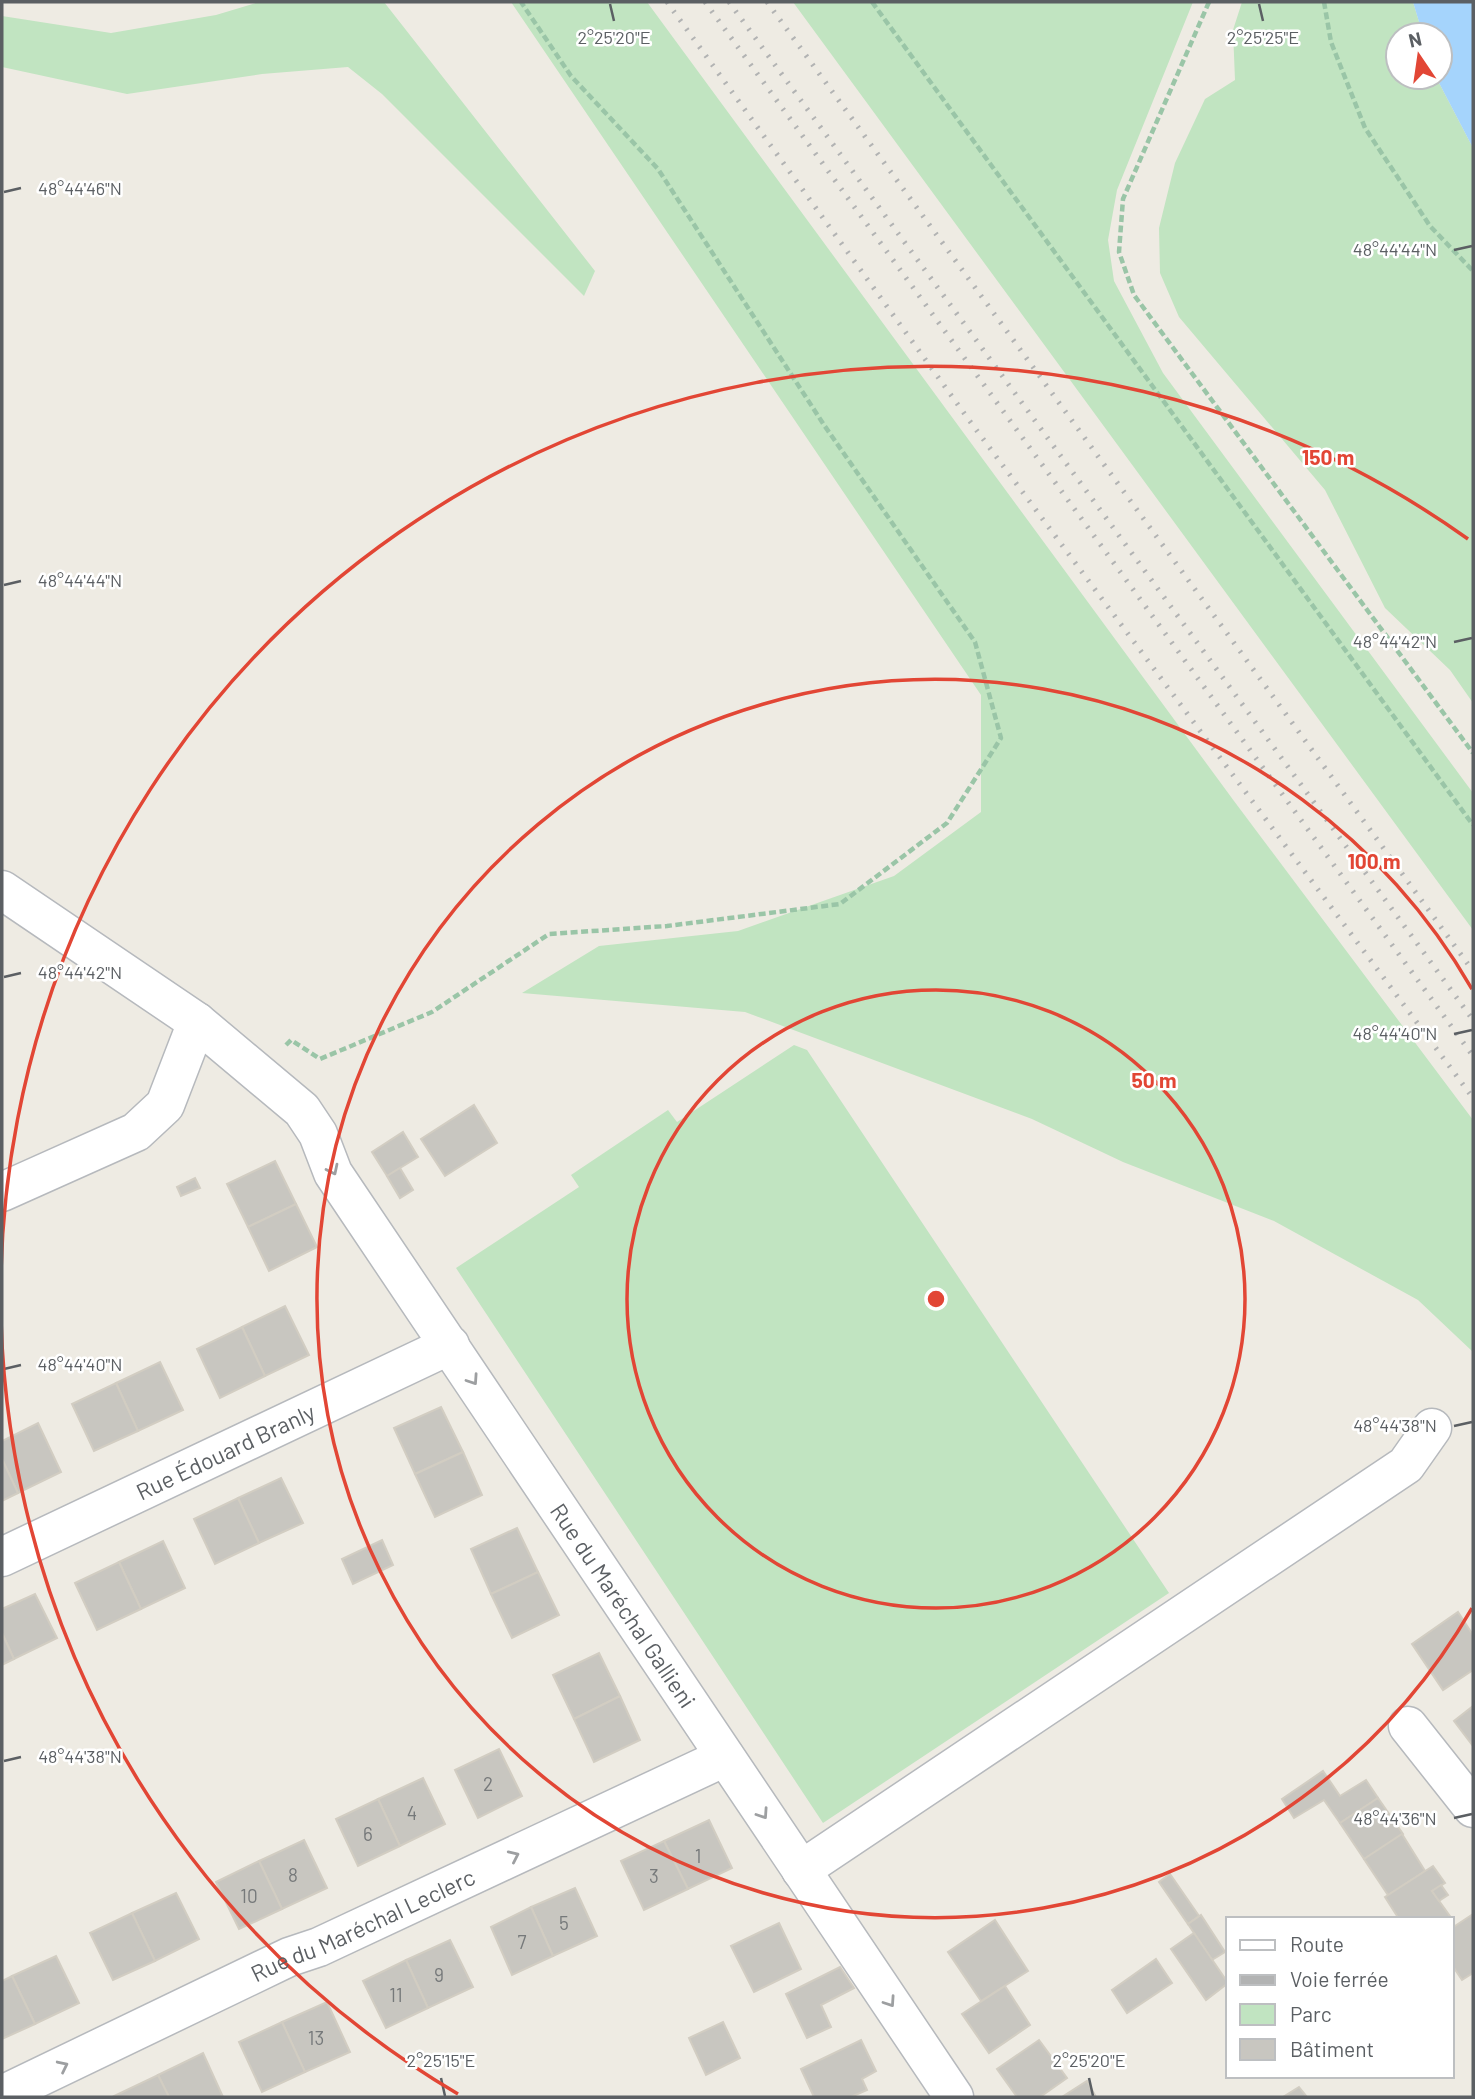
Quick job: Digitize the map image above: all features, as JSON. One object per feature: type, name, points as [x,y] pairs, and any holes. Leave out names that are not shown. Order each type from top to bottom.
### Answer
[{"type":"street","name":"Rue du Maréchal Gallieni","points":[[2,890],[197,1022],[302,1110],[318,1133],[333,1173],[954,2097]]},
{"type":"street","points":[[2,1192],[136,1132],[165,1105],[197,1022]]},
{"type":"street","name":"Rue Édouard Branly","points":[[2,1557],[450,1345]]},
{"type":"street","points":[[801,1870],[1406,1465],[1432,1428]]},
{"type":"street","points":[[1408,1726],[1473,1808]]},
{"type":"street","name":"Rue du Maréchal Leclerc","points":[[2,2095],[289,1957],[319,1947],[725,1757]]},
{"type":"path","points":[[320,1059],[432,1012],[549,934],[667,926],[840,904],[947,823],[1001,738],[975,642],[824,425],[658,169],[571,76],[522,2]]},
{"type":"path","points":[[872,2],[1473,824]]},
{"type":"path","points":[[1209,2],[1123,199],[1119,252],[1134,295],[1473,753]]},
{"type":"path","points":[[1324,2],[1331,42],[1365,128],[1430,226],[1473,271]]},
{"type":"green space","points":[[259,2],[384,2],[595,271],[584,296],[382,94],[348,67],[262,74],[127,94],[2,67],[2,16],[111,33],[216,15]]},
{"type":"green space","points":[[511,2],[647,2],[1234,801],[1473,1120],[1473,1352],[1418,1300],[1274,1221],[1123,1162],[1032,1119],[745,1012],[522,993],[599,946],[738,931],[894,876],[981,812],[981,695]]},
{"type":"green space","points":[[793,2],[1193,2],[1117,190],[1108,240],[1114,281],[1163,373],[1473,793],[1473,930]]},
{"type":"green space","points":[[1242,2],[1413,2],[1419,21],[1384,21],[1384,91],[1443,91],[1473,148],[1473,703],[1450,670],[1385,608],[1325,490],[1179,317],[1160,273],[1159,228],[1175,163],[1205,99],[1235,80],[1233,30]]},
{"type":"green space","points":[[794,1045],[807,1050],[1169,1593],[823,1823],[456,1268],[579,1187],[571,1175],[668,1110],[677,1122]]},
{"type":"water","points":[[1413,2],[1473,2],[1473,148],[1443,91],[1454,91],[1454,21],[1419,21]]},
{"type":"building","points":[[474,1105],[497,1143],[445,1176],[421,1139]]},
{"type":"building","points":[[403,1132],[418,1157],[387,1176],[372,1152]]},
{"type":"building","points":[[275,1161],[296,1204],[248,1227],[227,1184]]},
{"type":"building","points":[[400,1168],[413,1190],[400,1198],[387,1176]]},
{"type":"building","points":[[195,1178],[200,1188],[181,1196],[177,1187]]},
{"type":"building","points":[[296,1204],[317,1247],[269,1271],[248,1227]]},
{"type":"building","points":[[285,1306],[309,1355],[265,1376],[242,1327]]},
{"type":"building","points":[[242,1327],[265,1376],[220,1398],[197,1349]]},
{"type":"building","points":[[160,1362],[183,1410],[138,1431],[116,1383]]},
{"type":"building","points":[[116,1383],[138,1431],[94,1451],[72,1404]]},
{"type":"building","points":[[441,1407],[463,1452],[415,1474],[394,1428]]},
{"type":"building","points":[[38,1423],[61,1472],[18,1493],[2,1459],[2,1441]]},
{"type":"building","points":[[463,1452],[482,1495],[435,1517],[415,1474]]},
{"type":"building","points":[[2,1459],[18,1493],[2,1501]]},
{"type":"building","points":[[281,1478],[303,1523],[259,1543],[238,1498]]},
{"type":"building","points":[[238,1498],[259,1543],[215,1564],[194,1519]]},
{"type":"building","points":[[517,1528],[538,1572],[491,1594],[471,1549]]},
{"type":"building","points":[[382,1540],[393,1565],[353,1584],[342,1559]]},
{"type":"building","points":[[163,1541],[185,1588],[141,1609],[119,1562]]},
{"type":"building","points":[[119,1562],[141,1609],[97,1630],[75,1583]]},
{"type":"building","points":[[538,1572],[559,1615],[512,1638],[491,1594]]},
{"type":"building","points":[[35,1594],[57,1638],[14,1659],[2,1633],[2,1609]]},
{"type":"building","points":[[1458,1612],[1473,1635],[1473,1670],[1443,1690],[1412,1644]]},
{"type":"building","points":[[2,1633],[14,1659],[2,1665]]},
{"type":"building","points":[[599,1653],[620,1696],[574,1719],[553,1675]]},
{"type":"building","points":[[620,1696],[640,1740],[594,1762],[574,1719]]},
{"type":"building","points":[[1473,1706],[1473,1746],[1454,1721]]},
{"type":"building","points":[[499,1749],[522,1796],[478,1818],[455,1770]]},
{"type":"building","points":[[1323,1771],[1340,1796],[1366,1780],[1378,1798],[1340,1823],[1324,1800],[1294,1818],[1282,1799]]},
{"type":"building","points":[[423,1778],[445,1824],[400,1846],[378,1799]]},
{"type":"building","points":[[1378,1798],[1403,1834],[1364,1859],[1340,1823]]},
{"type":"building","points":[[378,1799],[400,1846],[358,1866],[336,1819]]},
{"type":"building","points":[[709,1820],[732,1868],[688,1889],[664,1841]]},
{"type":"building","points":[[1402,1834],[1425,1871],[1388,1895],[1364,1859]]},
{"type":"building","points":[[304,1840],[327,1888],[282,1909],[259,1861]]},
{"type":"building","points":[[664,1841],[688,1889],[644,1910],[621,1861]]},
{"type":"building","points":[[259,1861],[282,1909],[239,1929],[216,1882]]},
{"type":"building","points":[[1433,1866],[1445,1883],[1432,1891],[1451,1917],[1398,1917],[1385,1897]]},
{"type":"building","points":[[1170,1874],[1199,1916],[1188,1924],[1159,1882]]},
{"type":"building","points":[[1441,1885],[1448,1895],[1439,1901],[1432,1891]]},
{"type":"building","points":[[575,1888],[597,1936],[553,1956],[531,1907]]},
{"type":"building","points":[[176,1893],[199,1939],[155,1961],[132,1913]]},
{"type":"building","points":[[531,1907],[553,1956],[512,1975],[491,1927]]},
{"type":"building","points":[[132,1913],[155,1961],[113,1980],[90,1933]]},
{"type":"building","points":[[1473,1914],[1473,1973],[1462,1980],[1454,1968],[1454,1927]]},
{"type":"building","points":[[1201,1915],[1225,1952],[1212,1960],[1188,1924]]},
{"type":"building","points":[[995,1920],[1028,1971],[981,2001],[948,1952]]},
{"type":"building","points":[[779,1923],[801,1969],[754,1992],[731,1946]]},
{"type":"building","points":[[1194,1933],[1226,1980],[1226,1985],[1206,2000],[1171,1949]]},
{"type":"building","points":[[450,1940],[473,1987],[428,2008],[406,1960]]},
{"type":"building","points":[[56,1956],[79,2003],[35,2024],[12,1976]]},
{"type":"building","points":[[1156,1959],[1172,1983],[1127,2013],[1112,1990]]},
{"type":"building","points":[[406,1960],[428,2008],[386,2028],[363,1981]]},
{"type":"building","points":[[840,1967],[854,1988],[821,2005],[831,2027],[807,2038],[786,1994]]},
{"type":"building","points":[[12,1976],[35,2024],[2,2039],[2,1981]]},
{"type":"building","points":[[1005,1986],[1030,2025],[989,2053],[962,2014]]},
{"type":"building","points":[[327,2002],[350,2052],[305,2072],[282,2022]]},
{"type":"building","points":[[282,2022],[305,2072],[262,2092],[239,2042]]},
{"type":"building","points":[[723,2022],[740,2058],[706,2075],[689,2038]]},
{"type":"building","points":[[861,2040],[876,2071],[862,2079],[867,2090],[851,2097],[814,2097],[801,2069]]},
{"type":"building","points":[[1039,2040],[1067,2078],[1040,2097],[1017,2097],[997,2069]]},
{"type":"building","points":[[203,2053],[223,2097],[169,2097],[158,2075]]},
{"type":"building","points":[[158,2075],[169,2097],[114,2096]]},
{"type":"building","points":[[1087,2081],[1096,2097],[1062,2097]]},
{"type":"building","points":[[1299,2087],[1307,2097],[1283,2097]]},
{"type":"railway","points":[[667,2],[969,420],[1473,1098]]},
{"type":"railway","points":[[705,2],[1473,1056]]},
{"type":"railway","points":[[729,2],[1473,1020]]},
{"type":"railway","points":[[767,2],[1473,971]]}]
